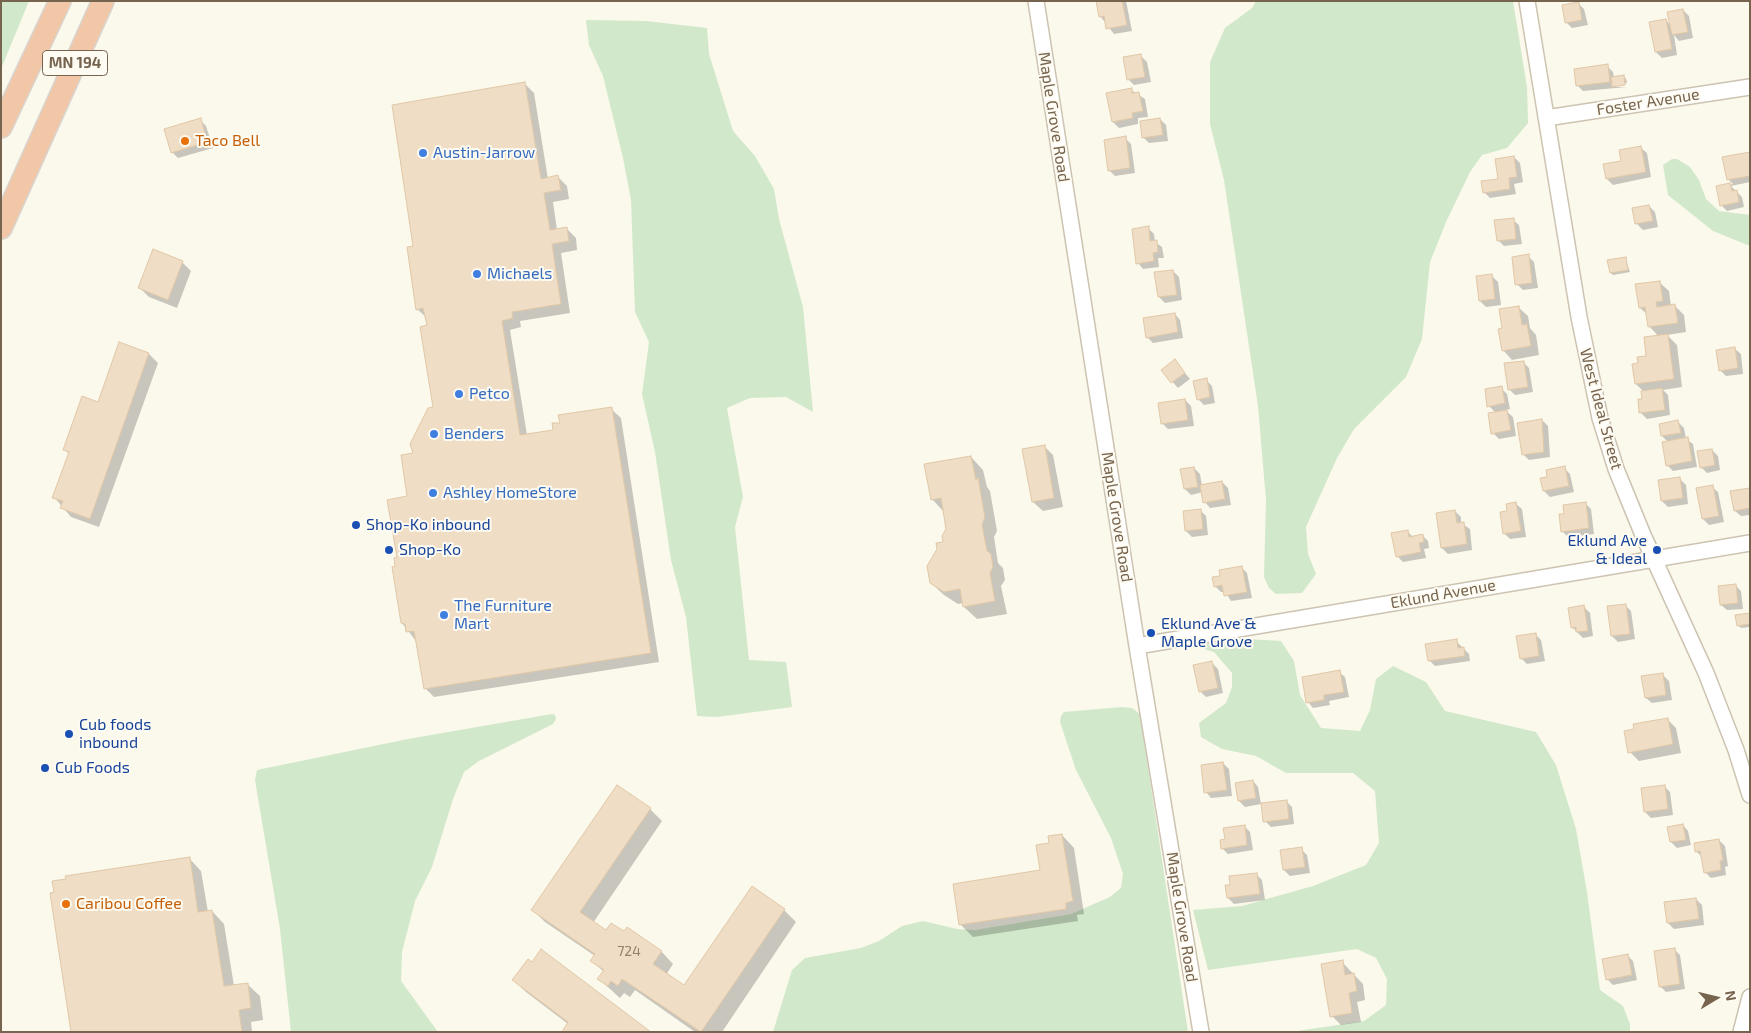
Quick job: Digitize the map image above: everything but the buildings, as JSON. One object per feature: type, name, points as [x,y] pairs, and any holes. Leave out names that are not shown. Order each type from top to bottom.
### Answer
[{"type":"highway","name":"MN 194","points":[[1,127],[60,1]]},
{"type":"highway","name":"MN 194","points":[[1,228],[103,1]]},
{"type":"highway","points":[[70,74],[103,32],[120,1]]},
{"type":"street","name":"Maple Grove Road","points":[[1036,1],[1137,646],[1201,1032]]},
{"type":"street","name":"West Ideal Street","points":[[1527,1],[1579,317],[1596,401],[1616,469],[1706,673],[1736,750],[1750,795]]},
{"type":"street","name":"Foster Avenue","points":[[1546,118],[1750,87]]},
{"type":"street","name":"Eklund Avenue","points":[[1137,646],[1750,543]]},
{"type":"street","points":[[1741,1032],[1750,997]]},
{"type":"green space","points":[[1,1],[29,1],[1,69]]},
{"type":"green space","points":[[1256,1],[1513,1],[1527,87],[1528,123],[1507,148],[1482,155],[1470,172],[1446,222],[1430,262],[1422,339],[1406,377],[1354,429],[1337,458],[1306,527],[1308,554],[1316,574],[1302,593],[1276,594],[1269,588],[1264,577],[1266,500],[1258,406],[1224,180],[1210,124],[1210,62],[1225,28],[1252,8]]},
{"type":"green space","points":[[586,20],[646,21],[707,28],[709,54],[733,131],[755,156],[774,189],[779,219],[803,307],[813,412],[786,397],[750,398],[727,408],[743,497],[735,527],[749,660],[786,662],[792,707],[717,717],[697,716],[686,617],[671,560],[655,452],[642,394],[649,342],[635,312],[631,200],[603,76],[589,45]]},
{"type":"green space","points":[[1672,159],[1677,159],[1690,167],[1699,180],[1706,199],[1719,211],[1750,215],[1750,246],[1713,231],[1668,195],[1663,165]]},
{"type":"green space","points":[[1231,638],[1281,641],[1294,661],[1300,695],[1321,728],[1360,731],[1370,710],[1376,679],[1393,666],[1426,682],[1445,711],[1536,732],[1556,765],[1576,829],[1587,892],[1600,990],[1623,1006],[1630,1024],[1630,1032],[1291,1032],[1364,1021],[1386,1005],[1387,979],[1376,958],[1357,949],[1208,970],[1193,910],[1242,906],[1313,886],[1366,865],[1379,843],[1375,791],[1353,773],[1286,773],[1256,756],[1222,749],[1201,737],[1199,723],[1226,703],[1232,687],[1232,673],[1214,652],[1201,648],[1201,640]]},
{"type":"green space","points":[[1122,707],[1132,708],[1140,714],[1188,1032],[773,1032],[792,970],[805,958],[861,948],[879,941],[902,926],[923,921],[957,929],[975,930],[1071,914],[1110,897],[1121,888],[1123,874],[1111,838],[1076,770],[1060,722],[1064,712]]},
{"type":"green space","points":[[555,715],[556,719],[553,724],[479,761],[464,772],[453,799],[432,867],[415,901],[402,952],[401,981],[438,1032],[291,1032],[280,929],[255,780],[257,770],[408,739]]},
{"type":"place","name":"Taco Bell","points":[[185,141]]},
{"type":"place","name":"Austin-Jarrow","points":[[423,153]]},
{"type":"place","name":"Michaels","points":[[477,274]]},
{"type":"place","name":"Petco","points":[[459,394]]},
{"type":"place","name":"Benders","points":[[434,434]]},
{"type":"place","name":"Ashley HomeStore","points":[[433,493]]},
{"type":"place","name":"Shop-Ko inbound","points":[[356,525]]},
{"type":"place","name":"Shop-Ko","points":[[389,550]]},
{"type":"place","name":"Eklund Ave & Ideal","points":[[1657,550]]},
{"type":"place","name":"The Furniture Mart","points":[[444,615]]},
{"type":"place","name":"Eklund Ave & Maple Grove","points":[[1151,633]]},
{"type":"place","name":"Cub foods inbound","points":[[69,734]]},
{"type":"place","name":"Cub Foods","points":[[45,768]]},
{"type":"place","name":"Caribou Coffee","points":[[66,904]]}]
